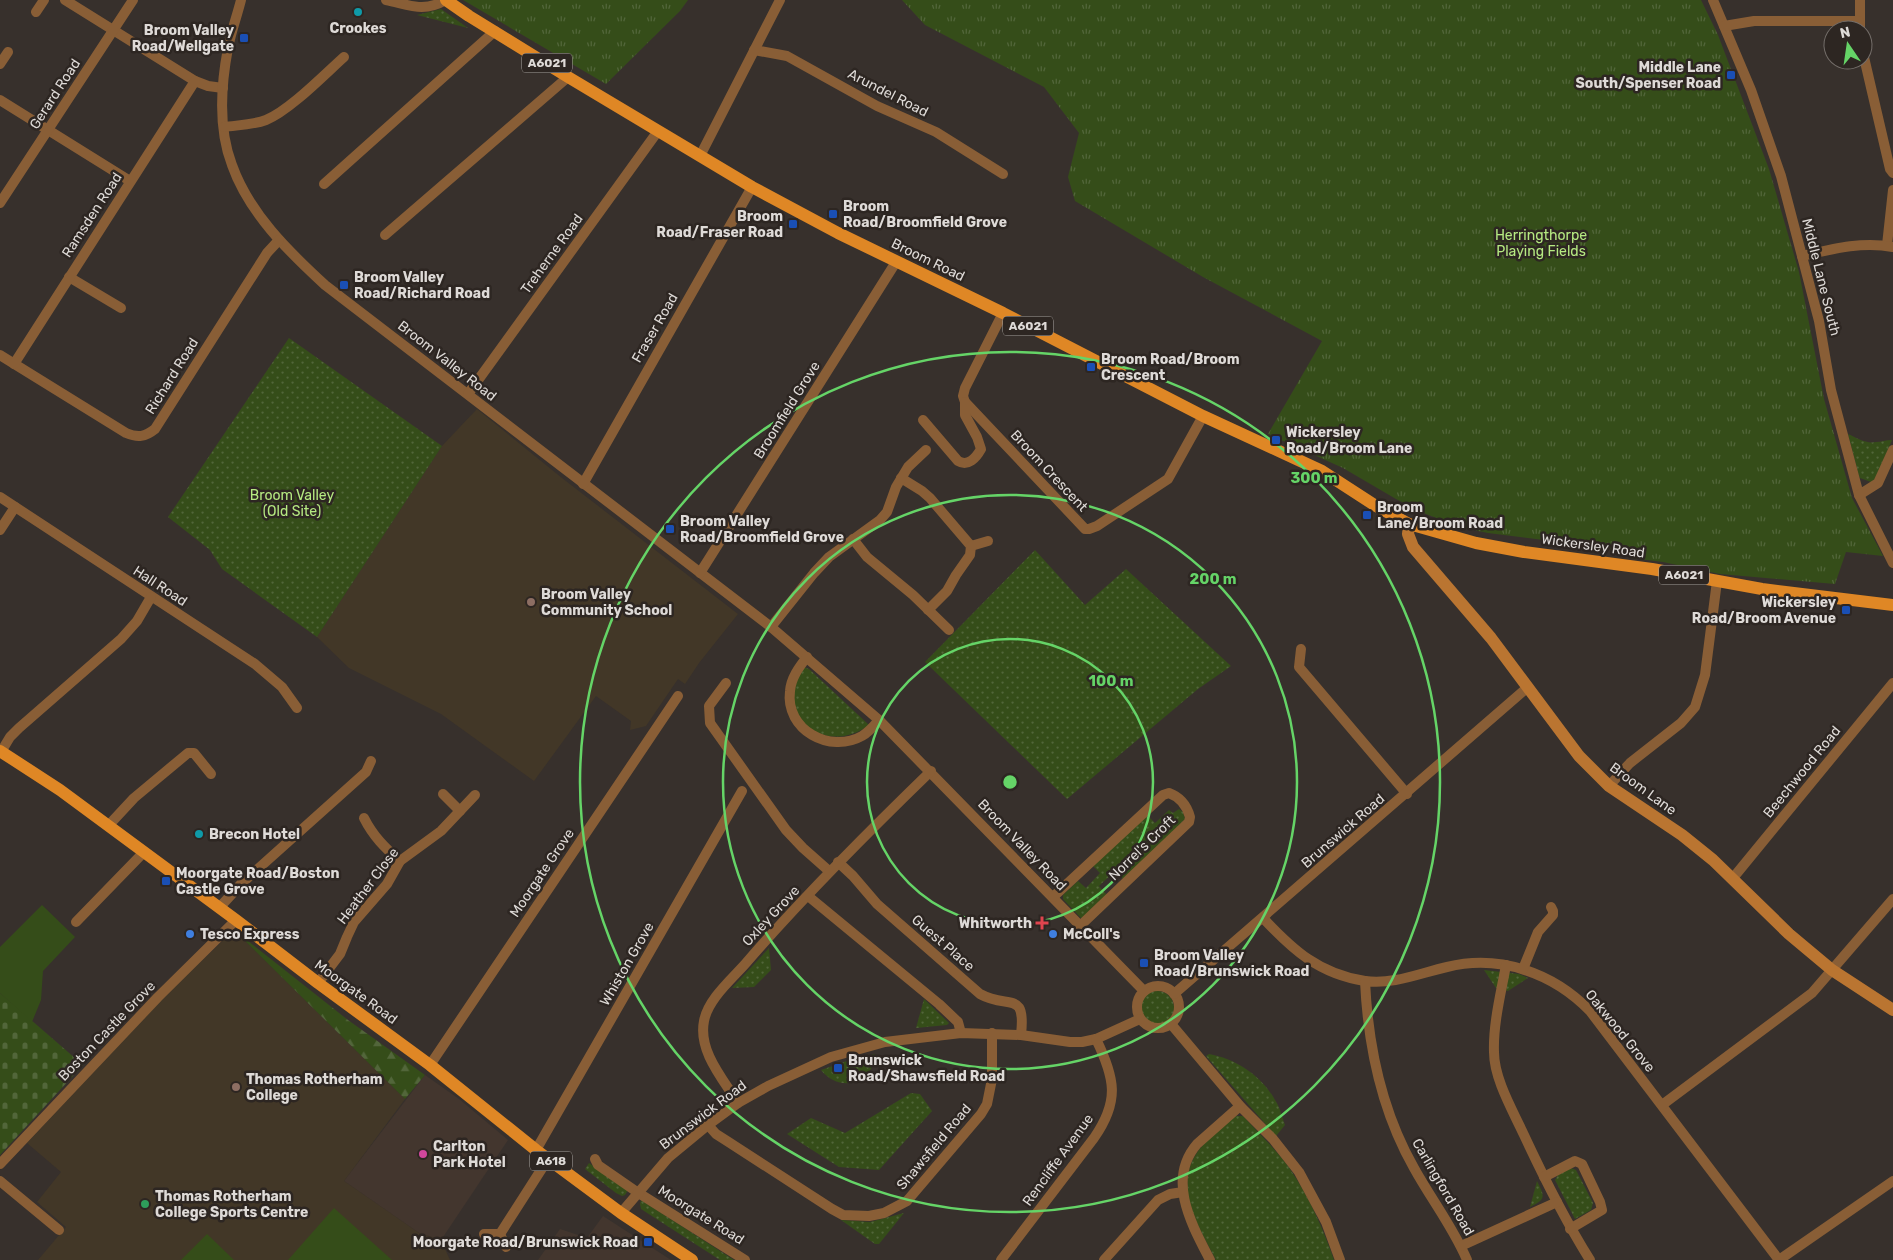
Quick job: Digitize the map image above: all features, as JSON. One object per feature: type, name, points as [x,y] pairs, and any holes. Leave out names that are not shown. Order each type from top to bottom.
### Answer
[{"type":"main road","name":"Broom Road","points":[[446,0],[568,77],[752,186],[896,262],[1003,313],[1203,416],[1322,470],[1382,510],[1409,524]]},
{"type":"main road","name":"Wickersley Road","points":[[1409,524],[1476,543],[1652,569],[1790,593],[1893,605]]},
{"type":"main road","name":"Broom Lane","points":[[1409,524],[1408,534],[1413,547],[1491,638],[1580,756],[1609,786],[1682,835],[1713,860],[1789,934],[1832,970],[1893,1010]]},
{"type":"main road","name":"Moorgate Road","points":[[0,752],[38,775],[144,852],[430,1065],[548,1159],[621,1213],[692,1260]]},
{"type":"street","points":[[36,12],[44,0]]},
{"type":"street","points":[[65,0],[195,81],[208,86],[223,88]]},
{"type":"street","name":"Gerard Road","points":[[0,203],[133,0]]},
{"type":"street","name":"Broom Valley Road","points":[[241,0],[228,46],[223,88],[224,127],[231,164],[248,198],[295,258],[325,285],[771,627],[807,657],[879,720],[1144,991]]},
{"type":"street","name":"Broom Road","points":[[386,0],[422,8],[435,6],[446,0]]},
{"type":"street","points":[[700,156],[780,0]]},
{"type":"street","name":"Middle Lane South","points":[[1713,0],[1751,90],[1781,176],[1818,321],[1831,390],[1859,495],[1890,549],[1893,563]]},
{"type":"street","points":[[1860,0],[1860,20]]},
{"type":"street","points":[[1724,26],[1754,22],[1823,25]]},
{"type":"street","points":[[324,184],[495,31]]},
{"type":"street","name":"Arundel Road","points":[[754,50],[787,56],[877,106],[936,132],[1003,174]]},
{"type":"street","points":[[0,64],[8,52]]},
{"type":"street","points":[[224,127],[249,124],[273,117],[285,109],[344,57]]},
{"type":"street","points":[[1868,70],[1888,140],[1893,173]]},
{"type":"street","points":[[385,235],[568,77]]},
{"type":"street","name":"Ramsden Road","points":[[14,364],[195,81]]},
{"type":"street","points":[[0,100],[130,181]]},
{"type":"street","name":"Treherne Road","points":[[468,394],[658,130]]},
{"type":"street","name":"Fraser Road","points":[[583,484],[752,186]]},
{"type":"street","points":[[1802,256],[1844,246],[1863,244],[1890,246],[1893,190]]},
{"type":"street","name":"Richard Road","points":[[0,356],[126,432],[142,437],[155,429],[267,253],[279,240]]},
{"type":"street","name":"Broomfield Grove","points":[[700,573],[896,262]]},
{"type":"street","points":[[69,276],[121,308]]},
{"type":"street","points":[[923,420],[962,464],[968,463],[978,455],[981,449],[965,415],[963,396],[965,388],[1003,313]]},
{"type":"street","name":"Broom Crescent","points":[[965,402],[1078,523],[1089,530],[1168,479],[1203,416]]},
{"type":"street","points":[[771,627],[820,566],[839,549],[880,520],[887,512],[908,466],[926,450]]},
{"type":"street","points":[[1859,495],[1878,483],[1893,450]]},
{"type":"street","points":[[901,478],[922,490],[971,546],[970,555],[959,569],[947,591],[928,610]]},
{"type":"street","name":"Hall Road","points":[[0,497],[151,597],[203,629],[270,676],[291,697],[298,708]]},
{"type":"street","points":[[0,530],[15,507]]},
{"type":"street","points":[[853,539],[867,557],[949,630]]},
{"type":"street","points":[[971,546],[988,541]]},
{"type":"street","points":[[1609,786],[1630,763],[1681,723],[1696,707],[1706,675],[1717,581]]},
{"type":"street","points":[[0,752],[10,737],[121,639],[137,621],[151,597]]},
{"type":"street","points":[[1300,650],[1299,666],[1407,794]]},
{"type":"street","points":[[807,657],[794,676],[790,692],[792,711],[806,731],[827,742],[847,742],[864,735],[879,720]]},
{"type":"street","points":[[726,683],[709,706],[710,723],[786,830],[829,871]]},
{"type":"street","name":"Beechwood Road","points":[[1733,878],[1893,683]]},
{"type":"street","name":"Brunswick Road","points":[[1174,994],[1407,794],[1528,687]]},
{"type":"street","name":"Moorgate Grove","points":[[430,1065],[678,696]]},
{"type":"street","points":[[108,826],[134,798],[188,753],[194,753],[211,774]]},
{"type":"street","points":[[219,908],[241,884],[366,772],[371,761]]},
{"type":"street","name":"Oxley Grove","points":[[738,1103],[706,1048],[703,1030],[706,1014],[717,996],[829,871],[930,771]]},
{"type":"street","name":"Whiston Grove","points":[[536,1150],[742,791]]},
{"type":"street","name":"Norrel's Croft","points":[[1053,897],[1163,795],[1169,792],[1183,802],[1190,816],[1189,822],[1081,925]]},
{"type":"street","points":[[443,794],[460,811]]},
{"type":"street","name":"Heather Close","points":[[318,983],[340,954],[354,922],[387,884],[400,861],[441,831],[475,795]]},
{"type":"street","points":[[364,818],[372,833],[400,861]]},
{"type":"street","points":[[76,922],[144,852]]},
{"type":"street","name":"Guest Place","points":[[838,862],[877,904],[980,994],[987,998],[1020,1007],[1022,1013],[1021,1035]]},
{"type":"street","points":[[808,896],[939,1004],[958,1022],[961,1033]]},
{"type":"street","points":[[1662,1105],[1812,993],[1893,899]]},
{"type":"street","points":[[1523,969],[1538,932],[1553,915],[1552,907]]},
{"type":"street","name":"Oakwood Grove","points":[[1263,918],[1289,946],[1310,961],[1344,976],[1365,981],[1406,978],[1466,963],[1506,965],[1523,969],[1551,981],[1580,1001],[1662,1105],[1779,1260]]},
{"type":"street","name":"Boston Castle Grove","points":[[0,1164],[158,997],[236,920]]},
{"type":"street","points":[[1506,965],[1494,1041],[1497,1070],[1507,1097],[1544,1177],[1570,1229],[1590,1260]]},
{"type":"street","name":"Carlingford Road","points":[[1365,981],[1371,1044],[1378,1080],[1388,1111],[1414,1168],[1462,1246],[1467,1260]]},
{"type":"street","points":[[1156,986],[1170,989],[1179,1006],[1176,1019],[1171,1024],[1158,1029],[1144,1024],[1136,1007],[1140,995],[1144,991],[1156,986]]},
{"type":"street","name":"Brunswick Road","points":[[621,1213],[668,1158],[708,1125],[738,1103],[792,1073],[831,1057],[885,1042],[961,1033],[1021,1035],[1070,1042],[1096,1039],[1140,1019]]},
{"type":"street","points":[[1171,1024],[1299,1172],[1326,1222],[1340,1260]]},
{"type":"street","name":"Shawsfield Road","points":[[708,1125],[716,1134],[832,1210],[856,1216],[884,1213],[907,1201],[981,1114],[990,1094],[992,1033]]},
{"type":"street","name":"Rencliffe Avenue","points":[[1001,1260],[1094,1138],[1106,1117],[1111,1104],[1112,1081],[1110,1068],[1096,1039]]},
{"type":"street","points":[[1210,1260],[1190,1220],[1182,1192],[1185,1168],[1191,1150],[1240,1106]]},
{"type":"street","points":[[500,1234],[548,1159]]},
{"type":"street","name":"Moorgate Road","points":[[595,1159],[598,1165],[637,1192],[745,1260]]},
{"type":"street","points":[[1544,1177],[1575,1161],[1582,1164],[1602,1210],[1570,1229]]},
{"type":"street","points":[[0,1181],[59,1230]]},
{"type":"street","points":[[1779,1260],[1893,1181]]},
{"type":"street","points":[[1104,1260],[1158,1200],[1170,1194],[1182,1192]]},
{"type":"street","points":[[1462,1246],[1557,1202]]},
{"type":"street","points":[[484,1234],[500,1234]]},
{"type":"street","points":[[500,1234],[506,1247]]},
{"type":"shaded area","name":"Broom Valley Community School","points":[[477,409],[562,478],[738,614],[699,663],[685,684],[678,679],[646,726],[630,730],[631,721],[596,696],[534,781],[441,714],[349,668],[317,637],[442,446]]},
{"type":"shaded area","name":"Thomas Rotherham College","points":[[234,930],[405,1099],[344,1181],[419,1233],[441,1240],[450,1260],[38,1260],[66,1227],[37,1202],[61,1172],[27,1143],[160,1001]]},
{"type":"shaded area","points":[[425,1075],[459,1099],[508,1140],[441,1240],[419,1233],[344,1181]]},
{"type":"shaded area","points":[[603,1216],[671,1260],[538,1260],[560,1229],[587,1238]]},
{"type":"green space","points":[[463,0],[688,0],[680,11],[606,84]]},
{"type":"green space","name":"Herringthorpe Playing Fields","points":[[902,0],[1701,0],[1718,35],[1769,169],[1799,272],[1824,399],[1852,498],[1883,556],[1846,552],[1835,584],[1720,574],[1663,562],[1631,558],[1615,549],[1488,533],[1460,527],[1426,514],[1343,468],[1268,434],[1322,341],[1203,277],[1075,201],[1068,177],[1079,133],[1044,87],[925,25]]},
{"type":"green space","points":[[441,9],[468,28],[417,15]]},
{"type":"green space","name":"Broom Valley (Old Site)","points":[[289,338],[442,446],[317,637],[222,569],[210,550],[168,517]]},
{"type":"green space","points":[[1848,434],[1869,442],[1892,440],[1875,479],[1871,482],[1859,476]]},
{"type":"green space","points":[[1035,550],[1085,605],[1126,569],[1231,666],[1198,689],[1067,799],[925,662]]},
{"type":"green space","points":[[804,667],[809,669],[869,725],[852,734],[836,737],[820,734],[807,726],[798,715],[794,701],[795,685]]},
{"type":"green space","points":[[1179,809],[1183,812],[1185,819],[1124,880],[1115,871],[1099,886],[1107,895],[1084,918],[1081,918],[1063,899],[1063,895],[1078,881],[1086,888],[1100,873],[1093,866],[1147,815],[1155,823],[1169,810],[1173,813]]},
{"type":"green space","points":[[42,905],[75,937],[43,971],[41,1000],[32,1022],[0,993],[0,947]]},
{"type":"green space","points":[[234,930],[348,1020],[425,1075],[405,1099]]},
{"type":"green space","points":[[769,948],[771,970],[754,987],[732,988]]},
{"type":"green space","points":[[1484,970],[1519,974],[1528,978],[1508,991],[1496,988]]},
{"type":"green space","points":[[1157,991],[1169,996],[1174,1008],[1169,1020],[1157,1025],[1145,1020],[1140,1008],[1145,996]]},
{"type":"green space","points":[[0,993],[83,1065],[0,1155]]},
{"type":"green space","points":[[924,999],[949,1023],[947,1025],[916,1028]]},
{"type":"green space","points":[[875,1054],[873,1065],[868,1073],[862,1079],[854,1082],[837,1082],[821,1070],[847,1061]]},
{"type":"green space","points":[[1209,1054],[1238,1064],[1263,1083],[1278,1106],[1285,1125],[1276,1136],[1206,1056]]},
{"type":"green space","points":[[911,1093],[920,1094],[932,1111],[879,1170],[839,1167],[787,1134],[811,1118],[845,1133]]},
{"type":"green space","points":[[1236,1116],[1243,1116],[1290,1169],[1315,1213],[1334,1260],[1216,1260],[1201,1231],[1190,1202],[1187,1187],[1188,1173],[1194,1158],[1204,1144]]},
{"type":"green space","points":[[589,1163],[628,1190],[625,1195],[622,1196],[616,1193],[585,1169]]},
{"type":"green space","points":[[1571,1168],[1576,1170],[1593,1203],[1591,1210],[1575,1219],[1555,1180],[1558,1175]]},
{"type":"green space","points":[[1537,1181],[1543,1194],[1539,1202],[1530,1207]]},
{"type":"green space","points":[[641,1200],[734,1260],[720,1260],[641,1209]]},
{"type":"green space","points":[[334,1208],[392,1260],[288,1260]]},
{"type":"green space","points":[[904,1213],[879,1244],[875,1244],[841,1220],[870,1222]]},
{"type":"green space","points":[[207,1234],[234,1260],[181,1260]]},
{"type":"place","name":"Crookes","points":[[358,12]]},
{"type":"place","name":"Broom Valley Road/Wellgate","points":[[244,38]]},
{"type":"place","name":"Middle Lane South/Spenser Road","points":[[1731,75]]},
{"type":"place","name":"Broom Road/Broomfield Grove","points":[[833,214]]},
{"type":"place","name":"Broom Road/Fraser Road","points":[[793,224]]},
{"type":"place","name":"Broom Valley Road/Richard Road","points":[[344,285]]},
{"type":"place","name":"Broom Road/Broom Crescent","points":[[1091,367]]},
{"type":"place","name":"Wickersley Road/Broom Lane","points":[[1276,440]]},
{"type":"place","name":"Broom Lane/Broom Road","points":[[1367,515]]},
{"type":"place","name":"Broom Valley Road/Broomfield Grove","points":[[670,529]]},
{"type":"place","name":"Broom Valley Community School","points":[[531,602]]},
{"type":"place","name":"Wickersley Road/Broom Avenue","points":[[1846,610]]},
{"type":"place","name":"Brecon Hotel","points":[[199,834]]},
{"type":"place","name":"Moorgate Road/Boston Castle Grove","points":[[166,881]]},
{"type":"place","name":"Whitworth","points":[[1042,923]]},
{"type":"place","name":"Tesco Express","points":[[190,934]]},
{"type":"place","name":"McColl's","points":[[1053,934]]},
{"type":"place","name":"Broom Valley Road/Brunswick Road","points":[[1144,963]]},
{"type":"place","name":"Brunswick Road/Shawsfield Road","points":[[838,1068]]},
{"type":"place","name":"Thomas Rotherham College","points":[[236,1087]]},
{"type":"place","name":"Carlton Park Hotel","points":[[423,1154]]},
{"type":"place","name":"Thomas Rotherham College Sports Centre","points":[[145,1204]]},
{"type":"place","name":"Moorgate Road/Brunswick Road","points":[[648,1242]]}]
